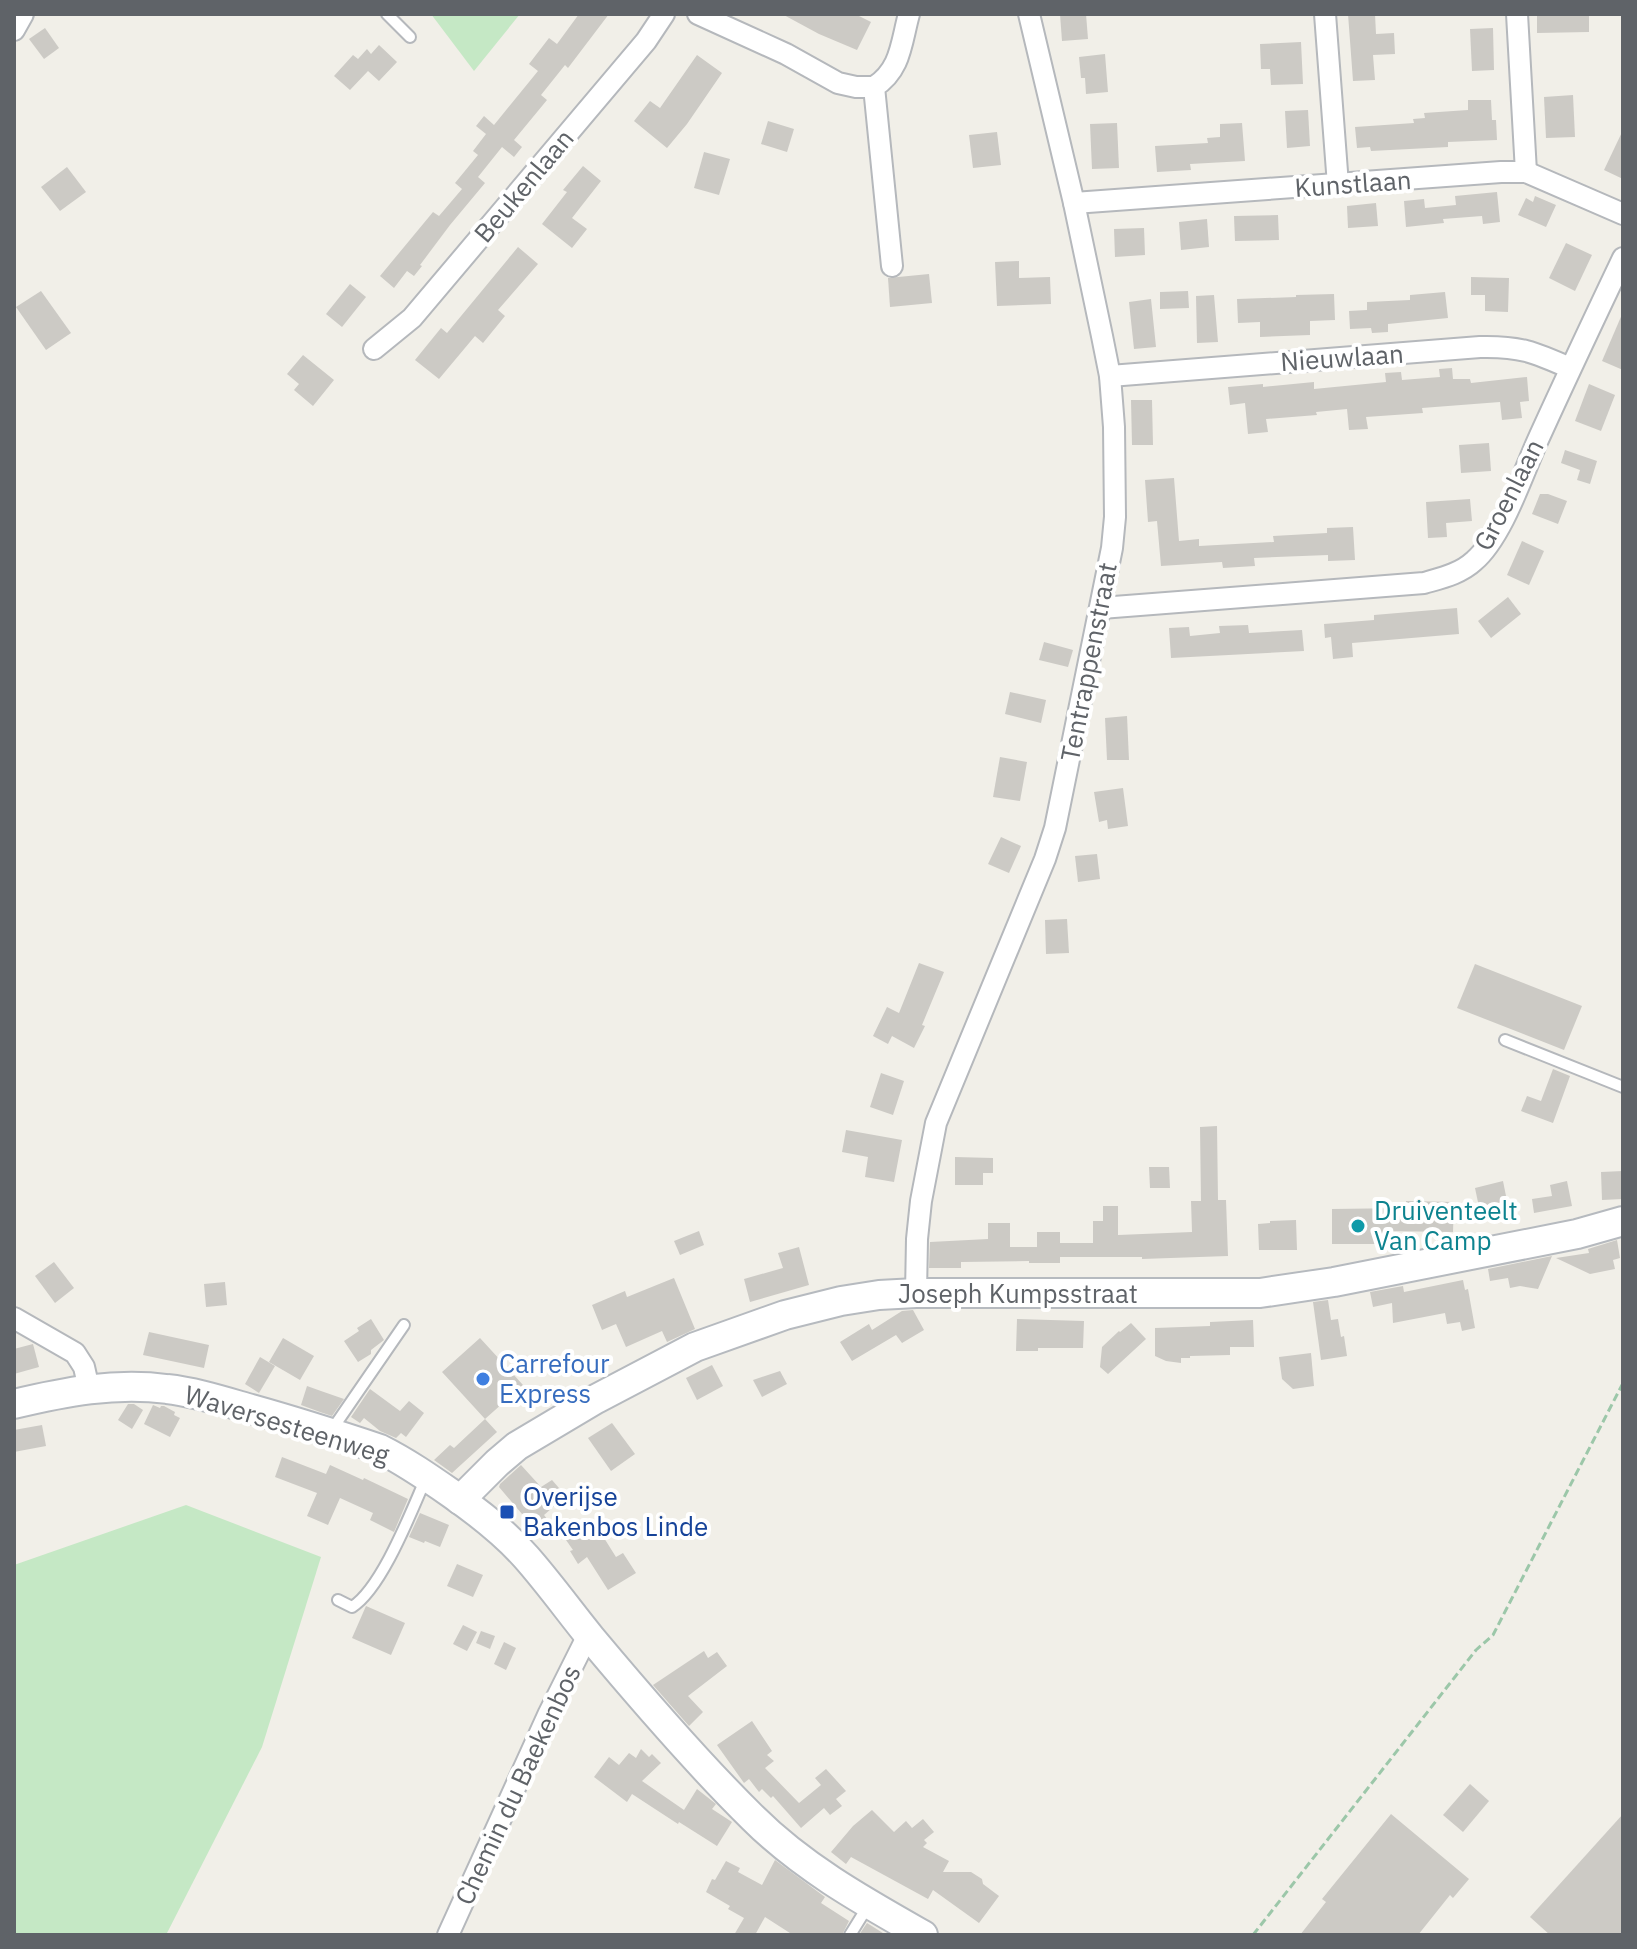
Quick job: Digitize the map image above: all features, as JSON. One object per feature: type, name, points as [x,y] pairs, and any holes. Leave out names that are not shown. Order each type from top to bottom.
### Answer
[{"type":"street","points":[[14,30],[23,14]]},
{"type":"street","name":"Beukenlaan","points":[[374,349],[412,318],[646,41],[664,14]]},
{"type":"street","points":[[698,14],[786,54],[838,83],[856,87],[874,87],[886,80],[895,66],[909,14]]},
{"type":"street","name":"Tentrappenstraat","points":[[916,1293],[921,1201],[936,1123],[1055,828],[1101,608],[1115,517],[1110,376],[1074,203],[1029,14]]},
{"type":"street","points":[[1325,14],[1338,185]]},
{"type":"street","points":[[1517,14],[1526,172]]},
{"type":"street","points":[[874,87],[892,266]]},
{"type":"street","name":"Kunstlaan","points":[[1074,203],[1526,172],[1623,214]]},
{"type":"street","name":"Groenlaan","points":[[1101,608],[1424,583],[1451,575],[1474,562],[1491,541],[1623,258]]},
{"type":"street","name":"Nieuwlaan","points":[[1110,376],[1480,347],[1531,351],[1570,368]]},
{"type":"street","name":"Joseph Kumpsstraat","points":[[460,1500],[517,1446],[596,1399],[695,1347],[785,1315],[841,1301],[916,1293],[1260,1293],[1334,1282],[1577,1234],[1623,1221]]},
{"type":"street","points":[[14,1318],[75,1353],[84,1367],[89,1389]]},
{"type":"street","name":"Waversesteenweg","points":[[14,1404],[89,1389],[167,1389],[238,1405],[380,1449],[427,1476],[493,1523],[525,1556],[587,1634],[753,1818],[787,1849],[840,1887],[882,1915],[923,1935]]},
{"type":"street","name":"Chemin du Baekenbos","points":[[448,1935],[587,1634]]},
{"type":"lane","points":[[387,14],[410,37]]},
{"type":"lane","points":[[1505,1040],[1623,1087]]},
{"type":"lane","points":[[329,1433],[404,1325]]},
{"type":"lane","points":[[338,1600],[352,1607],[370,1590],[395,1547],[427,1476]]},
{"type":"lane","points":[[850,1935],[882,1915]]},
{"type":"path","points":[[1253,1935],[1476,1650],[1493,1635],[1623,1383]]},
{"type":"green space","points":[[431,14],[520,14],[474,71]]},
{"type":"green space","points":[[186,1505],[321,1557],[262,1747],[166,1935],[14,1935],[14,1565]]},
{"type":"building","points":[[579,14],[609,14],[568,68],[565,65],[541,95],[547,100],[514,140],[522,147],[514,157],[502,147],[478,177],[485,183],[450,225],[422,266],[414,276],[407,271],[394,288],[380,276],[433,212],[439,216],[462,189],[455,183],[478,155],[473,151],[486,134],[476,126],[484,116],[494,125],[538,71],[529,64],[549,38],[557,44]]},
{"type":"building","points":[[782,14],[855,14],[871,22],[857,50]]},
{"type":"building","points":[[1060,14],[1086,14],[1088,39],[1062,41]]},
{"type":"building","points":[[1348,14],[1375,14],[1376,34],[1394,33],[1395,54],[1373,55],[1375,80],[1353,81]]},
{"type":"building","points":[[1537,14],[1589,14],[1589,32],[1537,33]]},
{"type":"building","points":[[45,28],[59,48],[44,59],[29,39]]},
{"type":"building","points":[[1493,28],[1494,70],[1472,71],[1470,29]]},
{"type":"building","points":[[1301,42],[1303,84],[1271,85],[1270,69],[1261,69],[1260,44]]},
{"type":"building","points":[[379,45],[397,62],[379,81],[368,71],[350,90],[334,76],[353,55],[358,59],[367,49],[371,54]]},
{"type":"building","points":[[1105,54],[1108,92],[1086,94],[1079,57]]},
{"type":"building","points":[[697,55],[722,73],[667,148],[634,121],[650,101],[660,108]]},
{"type":"building","points":[[1573,95],[1575,137],[1546,138],[1544,97]]},
{"type":"building","points":[[1468,100],[1491,100],[1497,140],[1448,142],[1448,147],[1371,151],[1370,147],[1357,148],[1355,127],[1414,123],[1413,119],[1425,118],[1424,113],[1468,110]]},
{"type":"building","points":[[1308,110],[1310,146],[1287,148],[1285,111]]},
{"type":"building","points":[[768,121],[794,129],[787,152],[761,144]]},
{"type":"building","points":[[1117,123],[1119,168],[1092,169],[1090,124]]},
{"type":"building","points":[[1242,123],[1245,161],[1190,164],[1191,170],[1157,172],[1155,146],[1208,143],[1207,138],[1220,137],[1220,124]]},
{"type":"building","points":[[1623,130],[1623,179],[1604,170]]},
{"type":"building","points":[[997,132],[1001,165],[973,168],[969,135]]},
{"type":"building","points":[[704,152],[730,159],[719,195],[694,188]]},
{"type":"building","points":[[583,166],[601,181],[572,218],[587,229],[572,248],[542,224],[567,192],[563,190]]},
{"type":"building","points":[[67,167],[86,192],[60,211],[41,187]]},
{"type":"building","points":[[1497,192],[1500,222],[1483,224],[1482,216],[1443,219],[1444,223],[1406,227],[1404,201],[1424,199],[1425,208],[1456,205],[1455,196]]},
{"type":"building","points":[[1535,196],[1556,205],[1546,227],[1518,215],[1526,198],[1533,202]]},
{"type":"building","points":[[1376,203],[1378,226],[1348,228],[1347,206]]},
{"type":"building","points":[[1278,215],[1279,240],[1235,241],[1234,216]]},
{"type":"building","points":[[1207,219],[1209,247],[1181,250],[1179,222]]},
{"type":"building","points":[[1144,228],[1145,255],[1115,257],[1114,229]]},
{"type":"building","points":[[1566,243],[1592,255],[1575,291],[1549,278]]},
{"type":"building","points":[[518,247],[538,264],[498,310],[505,316],[483,343],[475,336],[439,379],[415,360],[441,328],[447,333]]},
{"type":"building","points":[[1019,261],[1019,278],[1050,277],[1051,304],[997,306],[995,262]]},
{"type":"building","points":[[929,274],[932,303],[890,307],[888,278]]},
{"type":"building","points":[[1471,277],[1509,278],[1508,312],[1485,311],[1485,295],[1471,295]]},
{"type":"building","points":[[350,284],[366,297],[342,327],[326,314]]},
{"type":"building","points":[[41,291],[71,333],[46,350],[16,307]]},
{"type":"building","points":[[1188,291],[1189,308],[1160,309],[1160,292]]},
{"type":"building","points":[[1445,292],[1448,318],[1388,324],[1388,332],[1372,333],[1371,328],[1350,329],[1349,311],[1367,310],[1367,302],[1410,300],[1410,295]]},
{"type":"building","points":[[1334,294],[1335,320],[1310,321],[1310,335],[1260,337],[1260,322],[1238,323],[1237,299]]},
{"type":"building","points":[[1214,295],[1218,342],[1197,343],[1196,296]]},
{"type":"building","points":[[1151,299],[1156,347],[1134,349],[1129,302]]},
{"type":"building","points":[[1623,312],[1623,370],[1602,361]]},
{"type":"building","points":[[303,355],[334,380],[313,406],[294,390],[299,384],[287,374]]},
{"type":"building","points":[[1452,368],[1453,379],[1470,379],[1471,383],[1527,377],[1529,401],[1520,402],[1522,418],[1502,420],[1500,402],[1422,408],[1423,413],[1366,417],[1368,429],[1349,430],[1347,409],[1266,419],[1268,432],[1248,434],[1245,403],[1230,405],[1228,387],[1314,382],[1314,389],[1386,382],[1385,373],[1401,372],[1402,380],[1440,377],[1439,369]]},
{"type":"building","points":[[1589,384],[1615,395],[1601,431],[1575,421]]},
{"type":"building","points":[[1131,400],[1152,400],[1153,445],[1132,445]]},
{"type":"building","points":[[1489,443],[1491,471],[1461,473],[1459,445]]},
{"type":"building","points":[[1565,450],[1597,461],[1590,484],[1577,480],[1580,470],[1561,463]]},
{"type":"building","points":[[1174,478],[1179,541],[1199,539],[1199,546],[1274,542],[1273,536],[1327,533],[1327,528],[1353,527],[1355,560],[1328,561],[1328,555],[1254,558],[1255,566],[1223,568],[1222,562],[1161,566],[1157,521],[1148,522],[1145,480]]},
{"type":"building","points":[[1540,494],[1567,501],[1558,524],[1532,514]]},
{"type":"building","points":[[1470,499],[1472,521],[1446,523],[1447,537],[1428,538],[1426,502]]},
{"type":"building","points":[[1522,541],[1544,551],[1529,585],[1507,575]]},
{"type":"building","points":[[1508,597],[1521,614],[1491,638],[1478,621]]},
{"type":"building","points":[[1457,608],[1459,634],[1352,643],[1353,657],[1333,659],[1331,637],[1325,638],[1324,624],[1374,620],[1374,615]]},
{"type":"building","points":[[1248,625],[1249,633],[1302,630],[1304,651],[1171,658],[1169,628],[1189,627],[1190,636],[1220,633],[1219,626]]},
{"type":"building","points":[[1044,642],[1073,650],[1068,667],[1039,660]]},
{"type":"building","points":[[1010,692],[1046,700],[1041,723],[1005,714]]},
{"type":"building","points":[[1127,716],[1129,760],[1107,760],[1105,718]]},
{"type":"building","points":[[1000,757],[1027,762],[1020,801],[993,797]]},
{"type":"building","points":[[1123,788],[1128,826],[1108,829],[1107,820],[1099,822],[1094,792]]},
{"type":"building","points":[[1001,837],[1021,846],[1009,873],[988,864]]},
{"type":"building","points":[[1097,854],[1100,879],[1078,882],[1075,856]]},
{"type":"building","points":[[1067,919],[1069,953],[1046,954],[1045,920]]},
{"type":"building","points":[[919,963],[944,972],[922,1025],[925,1026],[914,1048],[892,1036],[888,1044],[873,1036],[887,1007],[899,1013]]},
{"type":"building","points":[[1475,964],[1582,1006],[1564,1050],[1457,1008]]},
{"type":"building","points":[[1553,1069],[1570,1076],[1553,1123],[1521,1111],[1527,1096],[1541,1101]]},
{"type":"building","points":[[881,1073],[904,1081],[893,1115],[870,1107]]},
{"type":"building","points":[[1217,1126],[1218,1200],[1226,1200],[1228,1256],[1142,1259],[1060,1257],[1060,1263],[961,1262],[961,1268],[929,1268],[930,1242],[988,1239],[988,1223],[1010,1223],[1010,1247],[1037,1247],[1037,1232],[1060,1232],[1060,1243],[1093,1243],[1093,1221],[1103,1221],[1103,1206],[1118,1206],[1118,1235],[1192,1232],[1191,1201],[1201,1201],[1200,1127]]},
{"type":"building","points":[[846,1130],[902,1140],[894,1182],[865,1177],[868,1157],[842,1152]]},
{"type":"building","points":[[955,1157],[993,1158],[993,1173],[983,1173],[983,1185],[955,1185]]},
{"type":"building","points":[[1149,1167],[1169,1167],[1170,1188],[1150,1188]]},
{"type":"building","points":[[1623,1171],[1623,1199],[1602,1200],[1601,1172]]},
{"type":"building","points":[[1503,1181],[1507,1201],[1479,1207],[1475,1188]]},
{"type":"building","points":[[1567,1181],[1572,1206],[1534,1213],[1532,1199],[1552,1196],[1550,1185]]},
{"type":"building","points":[[1406,1201],[1454,1202],[1453,1232],[1384,1231],[1384,1244],[1332,1244],[1332,1209],[1406,1208]]},
{"type":"building","points":[[1296,1220],[1297,1250],[1259,1250],[1258,1224]]},
{"type":"building","points":[[699,1231],[704,1245],[680,1255],[674,1241]]},
{"type":"building","points":[[1617,1240],[1620,1258],[1613,1260],[1615,1269],[1590,1274],[1556,1258],[1589,1253],[1588,1249]]},
{"type":"building","points":[[799,1247],[809,1285],[750,1302],[744,1279],[783,1268],[778,1253]]},
{"type":"building","points":[[1552,1256],[1538,1289],[1510,1288],[1508,1278],[1490,1281],[1488,1269]]},
{"type":"building","points":[[54,1262],[74,1288],[55,1303],[35,1276]]},
{"type":"building","points":[[674,1278],[695,1329],[667,1342],[662,1331],[626,1347],[616,1324],[602,1330],[592,1305],[625,1291],[627,1297]]},
{"type":"building","points":[[1463,1280],[1465,1290],[1468,1289],[1475,1328],[1462,1331],[1460,1322],[1447,1324],[1445,1313],[1393,1323],[1392,1303],[1373,1307],[1370,1292],[1403,1286],[1404,1292]]},
{"type":"building","points":[[225,1282],[227,1305],[206,1307],[204,1284]]},
{"type":"building","points":[[1328,1300],[1331,1320],[1338,1319],[1341,1337],[1344,1336],[1347,1356],[1321,1360],[1313,1302]]},
{"type":"building","points":[[913,1310],[924,1330],[902,1343],[896,1335],[852,1361],[840,1342],[869,1324],[872,1330],[902,1311]]},
{"type":"building","points":[[371,1319],[384,1340],[358,1362],[344,1341]]},
{"type":"building","points":[[1017,1319],[1084,1321],[1083,1348],[1016,1351]]},
{"type":"building","points":[[1253,1320],[1254,1347],[1230,1347],[1230,1355],[1190,1356],[1181,1358],[1181,1363],[1155,1356],[1155,1328],[1210,1326],[1210,1322]]},
{"type":"building","points":[[1131,1323],[1146,1339],[1108,1374],[1100,1367],[1102,1347]]},
{"type":"building","points":[[149,1332],[209,1345],[204,1368],[143,1355]]},
{"type":"building","points":[[283,1338],[314,1356],[300,1380],[269,1362]]},
{"type":"building","name":"Carrefour Express","points":[[480,1338],[523,1385],[485,1419],[442,1372]]},
{"type":"building","points":[[33,1344],[39,1367],[14,1374],[14,1349]]},
{"type":"building","points":[[1311,1353],[1314,1386],[1293,1389],[1282,1379],[1279,1357]]},
{"type":"building","points":[[260,1357],[275,1366],[259,1393],[245,1384]]},
{"type":"building","points":[[712,1365],[723,1386],[697,1400],[686,1378]]},
{"type":"building","points":[[780,1371],[787,1384],[762,1397],[753,1380]]},
{"type":"building","points":[[307,1386],[344,1399],[332,1416],[320,1412],[301,1405]]},
{"type":"building","points":[[370,1389],[400,1411],[409,1401],[424,1413],[406,1437],[401,1433],[396,1438],[380,1431],[364,1418],[360,1423],[351,1417]]},
{"type":"building","points":[[128,1404],[143,1410],[132,1429],[118,1420]]},
{"type":"building","points":[[153,1405],[164,1406],[180,1418],[170,1437],[144,1424]]},
{"type":"building","points":[[485,1419],[497,1432],[452,1473],[434,1460],[450,1445],[454,1448]]},
{"type":"building","points":[[612,1423],[635,1454],[611,1471],[588,1438]]},
{"type":"building","points":[[42,1425],[46,1446],[14,1452],[14,1430]]},
{"type":"building","points":[[282,1457],[326,1474],[330,1465],[408,1499],[394,1532],[370,1520],[373,1513],[340,1498],[328,1525],[307,1516],[317,1493],[275,1477]]},
{"type":"building","points":[[521,1465],[541,1487],[552,1480],[566,1496],[544,1515],[551,1524],[539,1534],[499,1487]]},
{"type":"building","points":[[420,1513],[449,1525],[440,1547],[409,1537]]},
{"type":"building","points":[[594,1522],[616,1557],[623,1553],[636,1573],[608,1590],[587,1557],[578,1564],[566,1540]]},
{"type":"building","points":[[457,1564],[483,1575],[473,1597],[447,1586]]},
{"type":"building","points":[[366,1606],[405,1623],[391,1655],[352,1638]]},
{"type":"building","points":[[463,1625],[477,1632],[467,1651],[453,1644]]},
{"type":"building","points":[[481,1631],[495,1636],[490,1649],[476,1643]]},
{"type":"building","points":[[504,1642],[516,1648],[506,1670],[494,1664]]},
{"type":"building","points":[[704,1651],[708,1658],[717,1652],[727,1666],[688,1696],[703,1712],[689,1726],[653,1685]]},
{"type":"building","points":[[752,1721],[772,1751],[767,1755],[774,1761],[765,1768],[799,1803],[821,1785],[815,1778],[826,1769],[846,1791],[836,1799],[842,1806],[830,1815],[824,1808],[801,1828],[773,1796],[771,1798],[762,1789],[759,1792],[749,1779],[744,1783],[717,1745]]},
{"type":"building","points":[[641,1749],[661,1763],[642,1781],[684,1810],[697,1789],[716,1804],[712,1809],[732,1822],[717,1846],[632,1794],[627,1802],[594,1777],[609,1757],[619,1765],[629,1753],[636,1758]]},
{"type":"building","points":[[1470,1784],[1489,1801],[1463,1832],[1443,1815]]},
{"type":"building","points":[[872,1810],[894,1832],[906,1821],[912,1828],[923,1819],[934,1832],[924,1840],[927,1843],[923,1847],[949,1861],[943,1872],[971,1872],[999,1896],[979,1923],[933,1890],[928,1899],[851,1857],[846,1864],[831,1852],[853,1826]]},
{"type":"building","points":[[1391,1814],[1469,1879],[1453,1898],[1450,1895],[1418,1935],[1300,1935],[1326,1902],[1322,1899]]},
{"type":"building","points":[[1623,1814],[1623,1935],[1550,1935],[1530,1917]]},
{"type":"building","points":[[775,1860],[825,1897],[821,1903],[849,1921],[842,1935],[793,1935],[765,1917],[755,1935],[734,1935],[744,1918],[706,1892],[712,1879],[715,1880],[726,1861],[740,1868],[738,1872],[762,1885]]},
{"type":"building","points":[[867,1923],[886,1935],[859,1935]]},
{"type":"place","name":"Druiventeelt Van Camp","points":[[1358,1226]]},
{"type":"place","name":"Carrefour Express","points":[[483,1379]]},
{"type":"place","name":"Overijse Bakenbos Linde","points":[[507,1512]]}]
